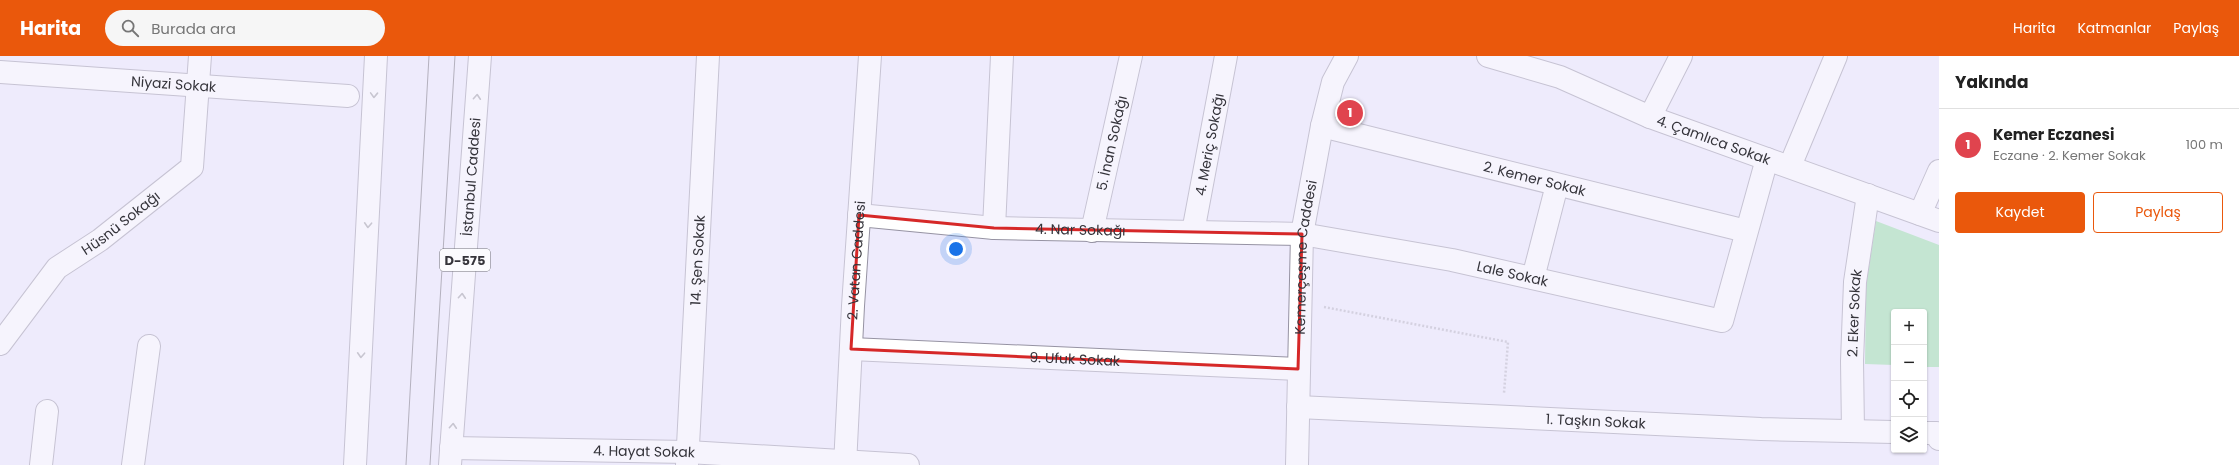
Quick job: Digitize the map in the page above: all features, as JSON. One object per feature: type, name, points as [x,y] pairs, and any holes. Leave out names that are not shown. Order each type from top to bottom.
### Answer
[{"type":"main road","name":"Hüsnü Sokağı","points":[[0,344],[57,268],[100,240],[192,167],[200,56]]},
{"type":"main road","points":[[355,465],[376,56]]},
{"type":"main road","name":"İstanbul Caddesi","points":[[450,457],[480,56]]},
{"type":"main road","name":"14. Şen Sokak","points":[[688,459],[708,56]]},
{"type":"main road","name":"2. Vatan Caddesi","points":[[845,464],[859,215],[870,56]]},
{"type":"main road","points":[[994,228],[1002,56]]},
{"type":"main road","name":"5. İnan Sokağı","points":[[1092,231],[1130,56]]},
{"type":"main road","name":"4. Meriç Sokağı","points":[[1193,232],[1226,56]]},
{"type":"main road","name":"Kemerçeşme Caddesi","points":[[1297,465],[1302,234],[1322,126],[1333,82],[1347,56]]},
{"type":"main road","name":"4. Çamlıca Sokak","points":[[1488,56],[1560,77],[1650,116],[1930,218]]},
{"type":"main road","points":[[1650,116],[1681,56]]},
{"type":"main road","points":[[1790,166],[1836,56]]},
{"type":"main road","name":"Niyazi Sokak","points":[[0,72],[348,96]]},
{"type":"main road","name":"2. Kemer Sokak","points":[[1322,126],[1746,231]]},
{"type":"main road","points":[[1746,231],[1767,159]]},
{"type":"main road","points":[[1930,218],[1939,170]]},
{"type":"main road","points":[[1533,278],[1557,185]]},
{"type":"main road","name":"2. Eker Sokak","points":[[1853,431],[1852,361],[1855,282],[1868,195]]},
{"type":"main road","name":"4. Nar Sokağı","points":[[859,215],[994,228],[1302,234]]},
{"type":"main road","name":"Lale Sokak","points":[[1302,234],[1452,260],[1722,321],[1746,231]]},
{"type":"main road","points":[[133,465],[149,346]]},
{"type":"main road","name":"9. Ufuk Sokak","points":[[851,349],[1298,369]]},
{"type":"main road","name":"1. Taşkın Sokak","points":[[1298,407],[1891,432]]},
{"type":"main road","points":[[41,465],[47,411]]},
{"type":"main road","name":"4. Hayat Sokak","points":[[450,457],[688,459],[908,465]]},
{"type":"path","points":[[1300,302],[1508,342],[1502,416]]},
{"type":"highlighted area","points":[[859,215],[994,228],[1302,234],[1298,369],[851,349]]},
{"type":"green space","points":[[1876,221],[1939,245],[1939,367],[1927,367],[1927,309],[1891,309],[1891,365],[1865,364],[1866,286]]},
{"type":"tram line","points":[[406,465],[429,56]]},
{"type":"tram line","points":[[430,465],[455,56]]},
{"type":"place","name":"Kemer Eczanesi","points":[[1350,113]]}]
